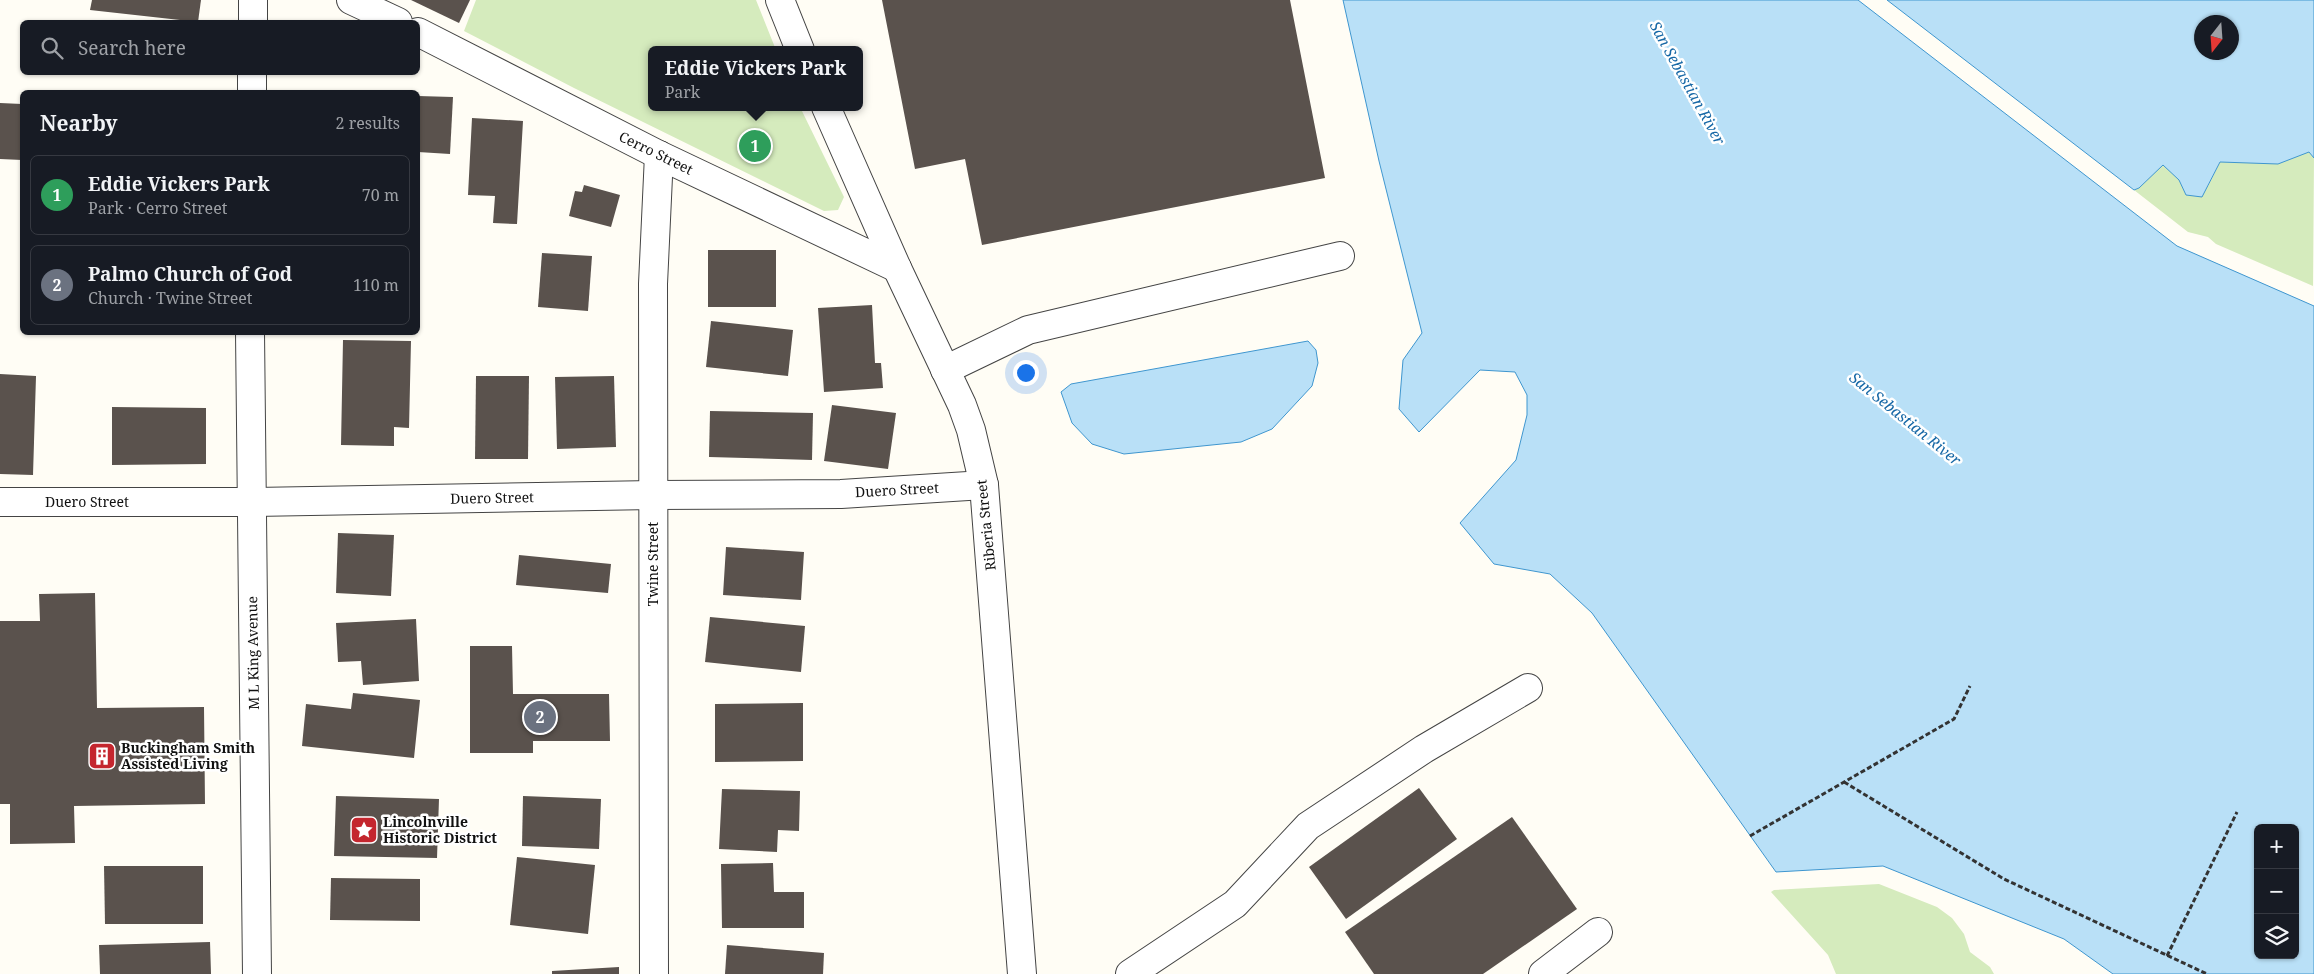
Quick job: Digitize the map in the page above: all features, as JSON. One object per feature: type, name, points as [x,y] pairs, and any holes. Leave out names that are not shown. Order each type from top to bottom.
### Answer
[{"type":"street","points":[[253,0],[253,20]]},
{"type":"street","points":[[351,0],[394,20]]},
{"type":"street","points":[[780,0],[798,46]]},
{"type":"street","name":"Cerro Street","points":[[420,33],[659,155],[897,268]]},
{"type":"street","points":[[252,75],[252,90]]},
{"type":"street","name":"Riberia Street","points":[[828,111],[897,268],[962,406],[984,486],[1022,974]]},
{"type":"street","name":"Twine Street","points":[[654,974],[653,284],[659,155]]},
{"type":"street","points":[[945,370],[1028,330],[1340,256]]},
{"type":"street","name":"M L King Avenue","points":[[250,335],[250,502],[257,974]]},
{"type":"street","name":"Duero Street","points":[[0,502],[250,502],[653,495],[841,494],[984,486]]},
{"type":"street","points":[[1130,974],[1235,904],[1308,826],[1424,749],[1528,688]]},
{"type":"street","points":[[1543,974],[1598,932]]},
{"type":"path","points":[[1750,836],[1954,719],[1970,686]]},
{"type":"path","points":[[1844,782],[2004,879],[2207,974]]},
{"type":"path","points":[[2167,956],[2237,812]]},
{"type":"green space","points":[[476,0],[756,0],[774,46],[648,46],[648,111],[802,111],[844,197],[838,210],[824,211],[574,88],[464,31]]},
{"type":"green space","points":[[2309,152],[2314,158],[2313,286],[2216,244],[2208,237],[2188,232],[2134,190],[2139,188],[2163,164],[2179,180],[2186,195],[2208,186],[2220,162]]},
{"type":"green space","points":[[1879,884],[1937,907],[1952,918],[1964,934],[1970,952],[1990,967],[1994,974],[1836,974],[1828,955],[1771,892],[1774,890]]},
{"type":"water","name":"San Sebastian River","points":[[1343,0],[1858,0],[2177,246],[2314,306],[2314,974],[2113,974],[2064,939],[1883,866],[1776,872],[1592,613],[1550,574],[1494,564],[1460,523],[1516,460],[1527,415],[1527,395],[1515,372],[1480,370],[1419,432],[1399,409],[1403,360],[1422,333],[1379,161]]},
{"type":"water","points":[[1887,0],[2314,0],[2314,158],[2309,152],[2278,164],[2220,162],[2202,197],[2186,195],[2179,180],[2163,165],[2139,188],[2134,190]]},
{"type":"water","points":[[1308,341],[1316,350],[1318,363],[1312,386],[1272,429],[1241,442],[1124,454],[1092,444],[1072,423],[1061,392],[1071,384]]},
{"type":"building","points":[[92,0],[201,0],[198,20],[180,20],[90,10]]},
{"type":"building","points":[[411,0],[470,0],[459,23]]},
{"type":"building","points":[[882,0],[1290,0],[1325,178],[982,245],[965,159],[915,169]]},
{"type":"building","points":[[420,96],[453,97],[450,154],[420,152]]},
{"type":"building","points":[[0,103],[20,104],[20,160],[0,159]]},
{"type":"building","points":[[472,118],[523,121],[517,224],[493,223],[495,196],[468,195]]},
{"type":"building","points":[[584,185],[620,195],[611,227],[569,216],[575,191],[582,192]]},
{"type":"building","points":[[708,250],[776,250],[776,307],[708,307]]},
{"type":"building","points":[[542,253],[592,256],[588,311],[538,307]]},
{"type":"building","points":[[872,305],[875,363],[881,363],[883,388],[824,392],[818,308]]},
{"type":"building","points":[[711,321],[793,330],[788,376],[706,367]]},
{"type":"building","points":[[343,340],[411,341],[409,428],[394,427],[394,446],[341,445]]},
{"type":"building","points":[[0,374],[36,376],[33,475],[0,474]]},
{"type":"building","points":[[476,376],[529,376],[528,459],[475,459]]},
{"type":"building","points":[[614,376],[616,447],[557,449],[555,377]]},
{"type":"building","points":[[832,405],[896,413],[888,469],[824,461]]},
{"type":"building","points":[[112,407],[206,408],[206,464],[112,465]]},
{"type":"building","points":[[710,411],[813,413],[812,460],[709,457]]},
{"type":"building","points":[[338,533],[394,535],[391,596],[336,593]]},
{"type":"building","points":[[726,547],[804,552],[801,600],[723,595]]},
{"type":"building","points":[[519,555],[611,564],[608,593],[516,585]]},
{"type":"building","name":"Buckingham Smith Assisted Living","points":[[95,593],[97,708],[204,707],[205,804],[74,806],[75,843],[10,844],[10,804],[0,804],[0,621],[40,621],[39,594]]},
{"type":"building","points":[[710,617],[805,626],[801,672],[705,662]]},
{"type":"building","points":[[416,619],[419,681],[363,685],[361,661],[338,662],[336,623]]},
{"type":"building","points":[[470,646],[512,646],[513,694],[609,694],[610,741],[533,741],[533,753],[470,753]]},
{"type":"building","points":[[353,693],[420,700],[414,758],[302,746],[306,704],[351,709]]},
{"type":"building","points":[[803,703],[803,761],[715,762],[715,704]]},
{"type":"building","points":[[1419,788],[1457,839],[1346,919],[1309,867]]},
{"type":"building","points":[[722,789],[800,791],[799,831],[778,830],[777,852],[719,849]]},
{"type":"building","points":[[336,796],[439,799],[437,858],[334,856]]},
{"type":"building","points":[[523,796],[601,799],[599,849],[522,846]]},
{"type":"building","points":[[1512,817],[1577,909],[1483,974],[1374,974],[1345,932]]},
{"type":"building","points":[[517,857],[595,865],[588,934],[510,925]]},
{"type":"building","points":[[773,863],[774,892],[804,892],[804,928],[722,928],[721,864]]},
{"type":"building","points":[[104,866],[203,866],[203,924],[105,924]]},
{"type":"building","points":[[331,878],[420,879],[420,921],[330,920]]},
{"type":"building","points":[[210,942],[211,974],[100,974],[99,945]]},
{"type":"building","points":[[727,945],[824,953],[823,974],[725,974]]},
{"type":"building","points":[[619,967],[619,974],[552,974],[552,971]]},
{"type":"place","name":"Eddie Vickers Park","points":[[755,146]]},
{"type":"place","name":"Palmo Church of God","points":[[540,717]]},
{"type":"place","name":"Buckingham Smith Assisted Living","points":[[102,756]]},
{"type":"place","name":"Lincolnville Historic District","points":[[364,830]]}]
